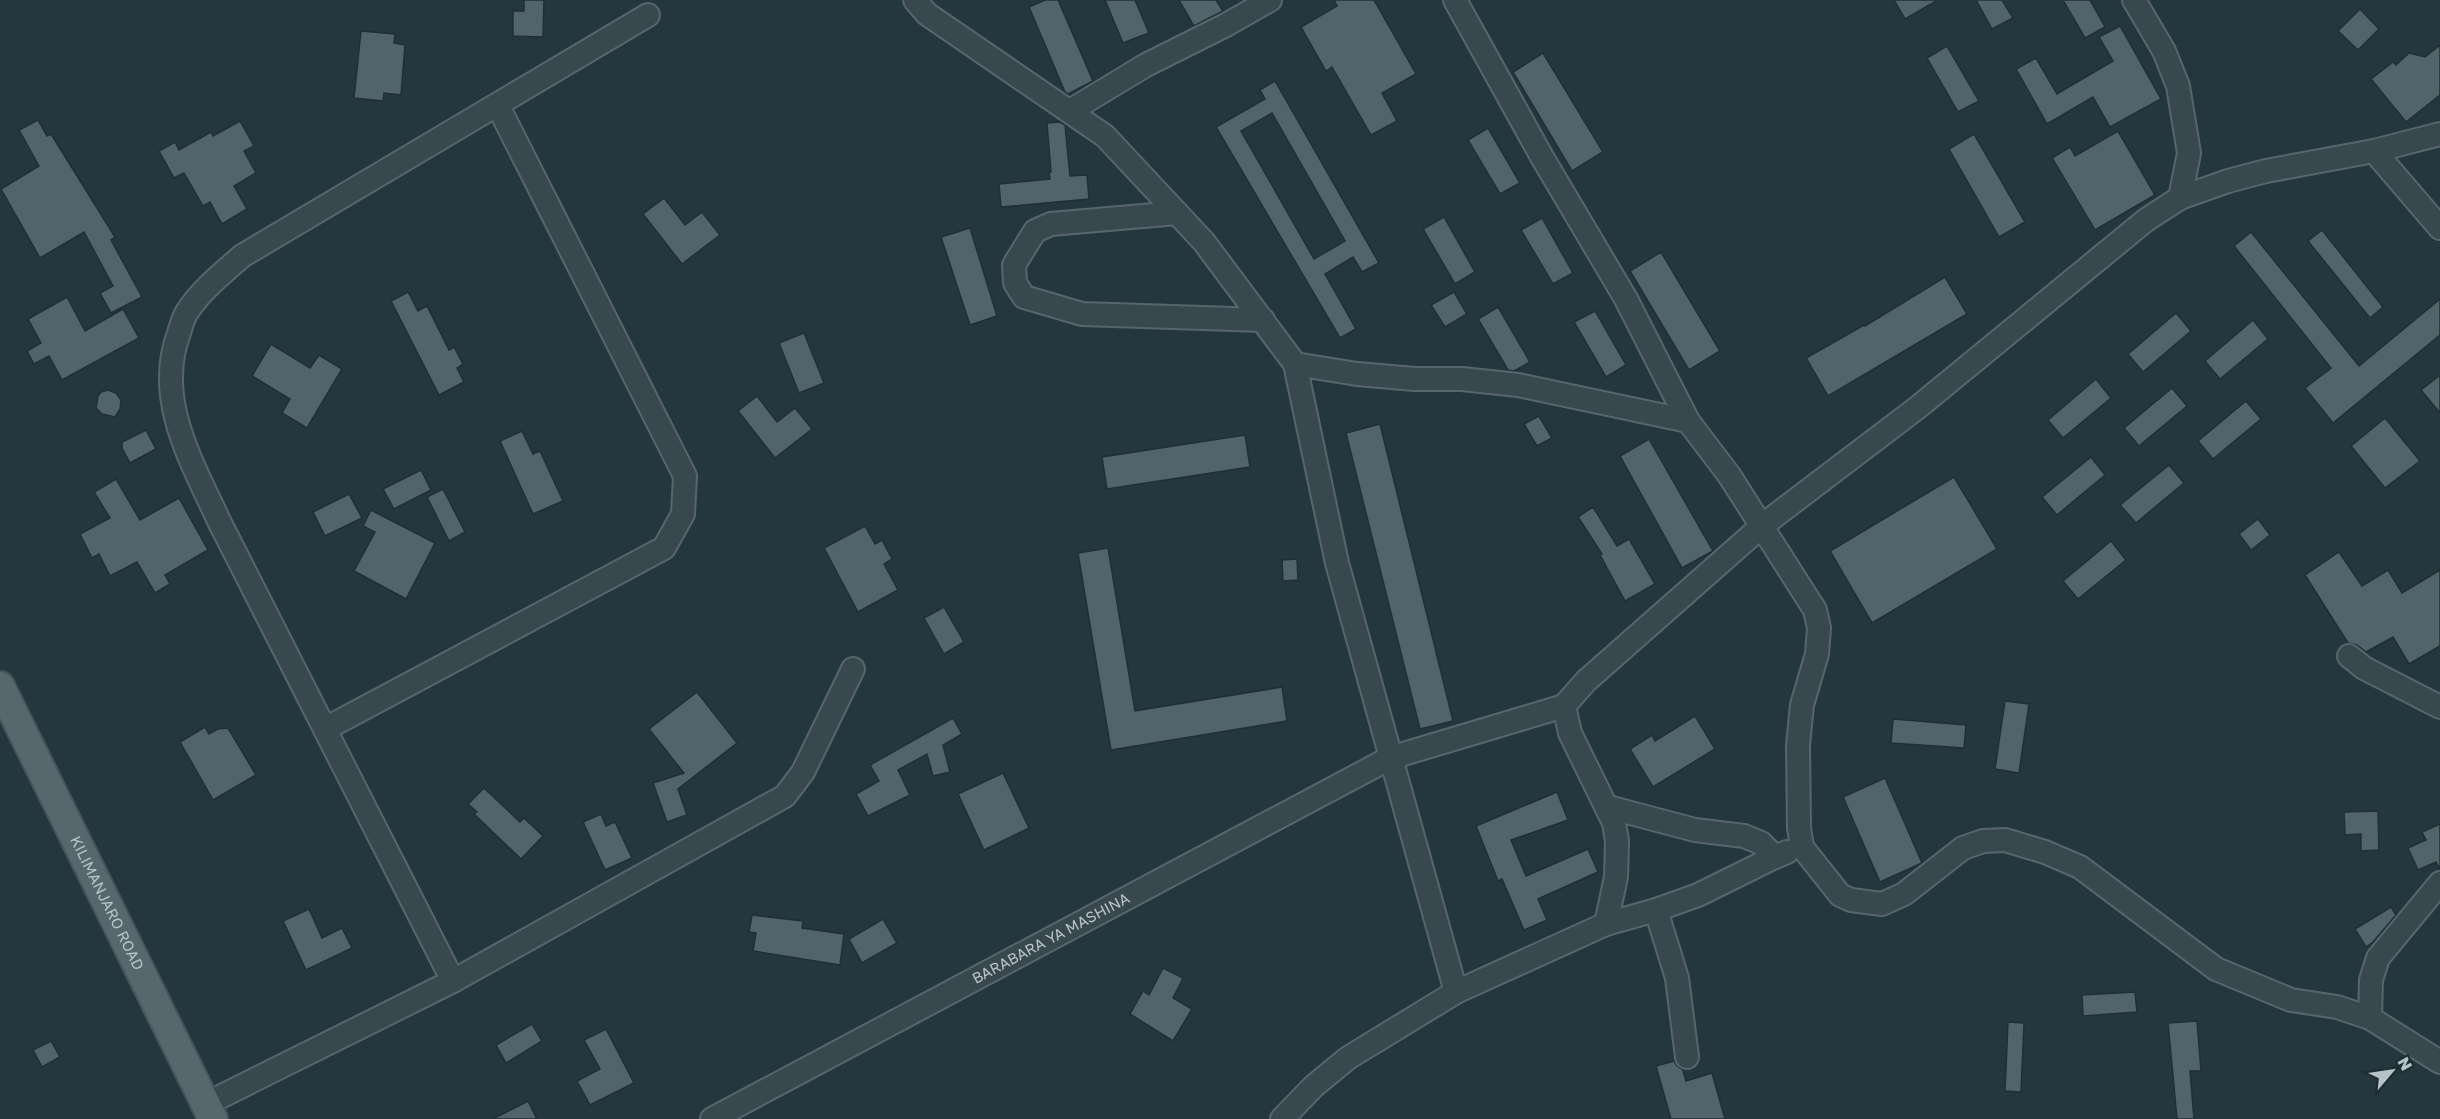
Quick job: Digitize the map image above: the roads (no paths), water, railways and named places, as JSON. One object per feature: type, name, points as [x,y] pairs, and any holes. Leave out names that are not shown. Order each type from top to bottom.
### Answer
[{"type":"main road","name":"KILIMANJARO ROAD","points":[[0,686],[208,1112]]},
{"type":"street","points":[[915,0],[927,14],[1105,136],[1204,242],[1295,364],[1337,563],[1456,993]]},
{"type":"street","points":[[1070,111],[1146,65],[1226,25],[1269,0]]},
{"type":"street","points":[[1455,0],[1542,157],[1626,299],[1688,421],[1763,525],[1815,610],[1819,628],[1817,654],[1802,705],[1798,745],[1799,828],[1802,846],[1840,895],[1851,900],[1882,904],[1904,894],[1963,848],[1983,842],[2005,840],[2045,852],[2080,867],[2216,969],[2290,1000],[2337,1007],[2370,1018],[2440,1062]]},
{"type":"street","points":[[2134,0],[2164,51],[2178,86],[2189,153],[2180,198]]},
{"type":"street","points":[[453,981],[219,521],[192,462],[174,416],[171,354],[186,313],[210,285],[242,256],[648,15]]},
{"type":"street","points":[[325,729],[664,548],[683,514],[685,476],[498,106]]},
{"type":"street","points":[[1606,924],[1617,878],[1617,841],[1614,822],[1570,734],[1564,706],[1586,681],[1763,525],[1917,408],[2146,220],[2180,198],[2266,171],[2374,151],[2440,134]]},
{"type":"street","points":[[2374,151],[2440,228]]},
{"type":"street","points":[[1178,213],[1051,224],[1035,231],[1014,266],[1015,283],[1024,297],[1082,314],[1263,320]]},
{"type":"street","points":[[1295,364],[1357,374],[1462,379],[1518,385],[1688,421]]},
{"type":"street","points":[[2349,656],[2364,668],[2440,707]]},
{"type":"street","points":[[208,1112],[453,981],[786,796],[803,772],[853,669]]},
{"type":"street","name":"BARABARA YA MASHINA","points":[[712,1119],[1390,758],[1564,706]]},
{"type":"street","points":[[1608,807],[1695,830],[1744,836],[1761,843],[1775,857]]},
{"type":"street","points":[[1282,1119],[1314,1086],[1348,1058],[1456,993],[1606,924],[1698,895],[1802,846]]},
{"type":"street","points":[[2370,1018],[2371,980],[2378,958],[2440,883]]},
{"type":"street","points":[[1656,910],[1677,978],[1687,1057]]}]
